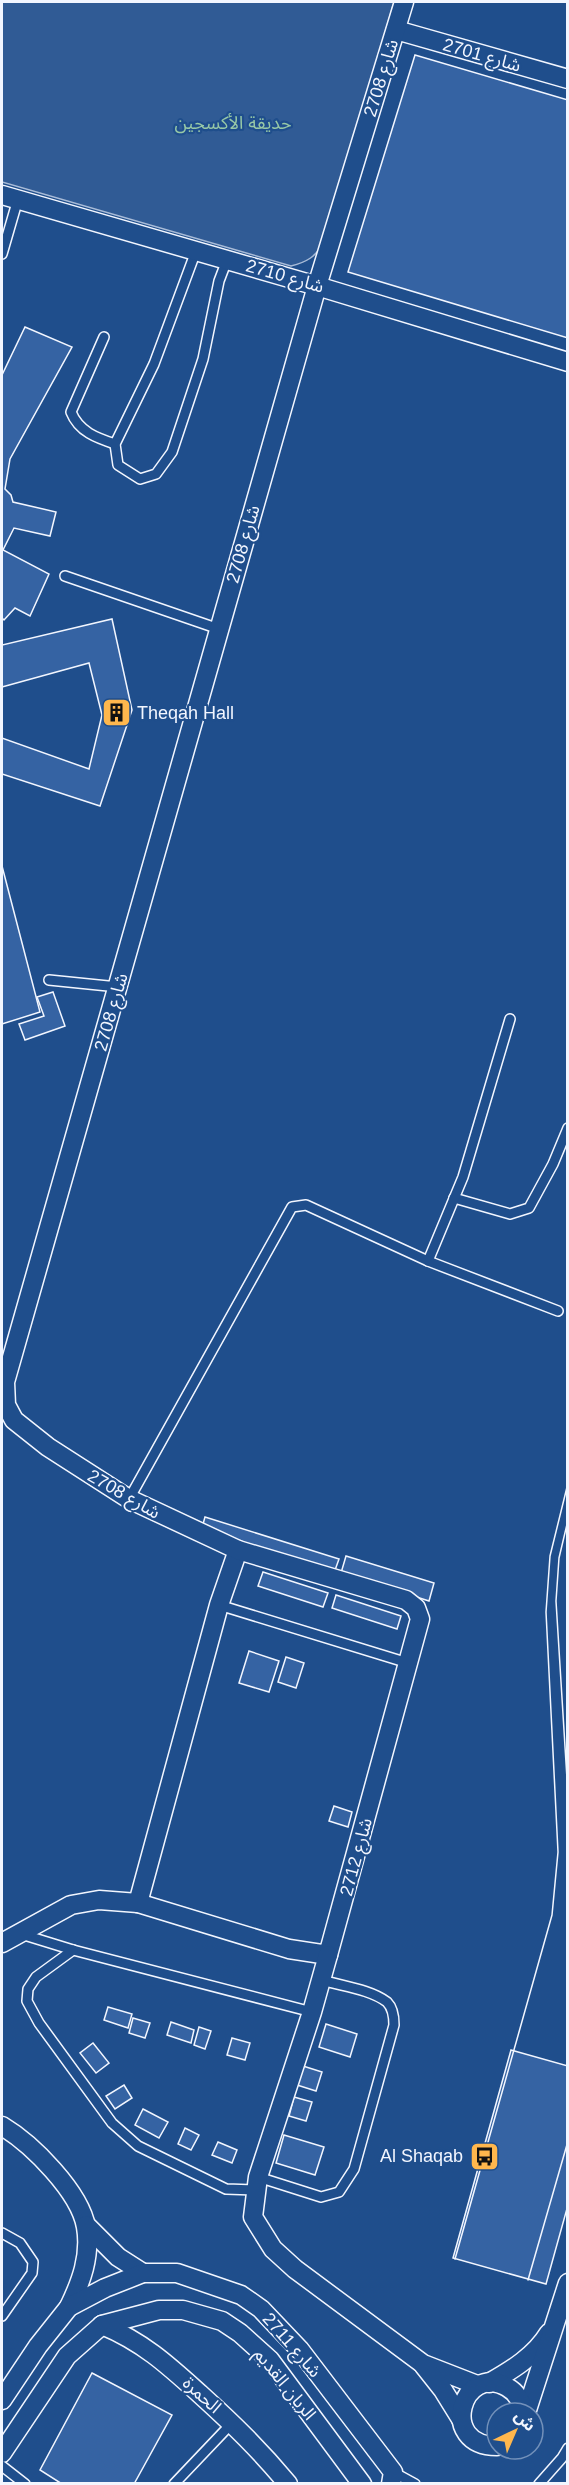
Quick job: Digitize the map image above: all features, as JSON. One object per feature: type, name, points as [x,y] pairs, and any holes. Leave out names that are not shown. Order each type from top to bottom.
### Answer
[{"type":"street","name":"شارع 2708","points":[[238,1550],[129,1499],[48,1447],[14,1420],[6,1405],[5,1383],[318,286],[404,2]]},
{"type":"street","name":"شارع 2701","points":[[396,30],[567,79]]},
{"type":"street","name":"شارع 2710","points":[[10,197],[318,286],[567,362]]},
{"type":"street","points":[[138,1903],[219,1605],[238,1550]]},
{"type":"street","name":"شارع 2712","points":[[238,1550],[384,1593],[412,1604],[420,1619],[322,1980],[256,2183],[253,2217],[273,2249],[295,2269],[423,2364]]},
{"type":"street","points":[[2,1943],[71,1905],[87,1900],[138,1903],[289,1949],[328,1955]]},
{"type":"street","points":[[2,2126],[38,2155],[60,2179],[76,2202],[86,2225],[87,2251],[83,2277],[69,2307],[38,2346],[2,2400]]},
{"type":"street","points":[[86,2225],[118,2257],[143,2273]]},
{"type":"street","points":[[69,2307],[105,2288],[143,2273]]},
{"type":"street","name":"شارع 2711","points":[[143,2273],[177,2273],[240,2295],[261,2309],[300,2350],[392,2478]]},
{"type":"street","points":[[529,2401],[558,2318],[567,2283]]},
{"type":"street","name":"الريان القديم","points":[[2,2453],[67,2356],[102,2325],[159,2310],[183,2310],[222,2321],[240,2333],[270,2360],[362,2484]]},
{"type":"street","points":[[460,2419],[461,2407],[467,2395],[483,2384],[510,2371],[529,2357],[545,2339],[558,2318]]},
{"type":"street","name":"الحمرة","points":[[102,2325],[127,2335],[159,2356],[248,2436],[288,2484]]},
{"type":"street","points":[[423,2364],[483,2384],[501,2384],[512,2390],[520,2401]]},
{"type":"street","points":[[423,2364],[443,2390],[465,2431],[473,2440],[485,2445]]},
{"type":"lane","points":[[2,254],[10,197]]},
{"type":"lane","points":[[196,251],[154,364],[116,444],[118,465],[140,479],[156,474],[172,452],[203,359],[219,282],[227,260]]},
{"type":"lane","points":[[104,337],[71,412],[75,421],[94,437],[116,444]]},
{"type":"lane","points":[[65,576],[219,629]]},
{"type":"lane","points":[[50,980],[118,987]]},
{"type":"lane","points":[[428,1261],[463,1177],[510,1019]]},
{"type":"lane","points":[[454,1198],[510,1214],[529,1208],[553,1164],[567,1128]]},
{"type":"lane","points":[[129,1499],[292,1207],[306,1205],[428,1261],[558,1311]]},
{"type":"lane","points":[[219,1605],[408,1663]]},
{"type":"lane","points":[[18,1933],[73,1950],[312,2012]]},
{"type":"lane","points":[[73,1950],[36,1977],[28,1989],[27,2001],[39,2023],[112,2123],[138,2146],[226,2189],[256,2183],[321,2197],[339,2192],[354,2169],[394,2025],[394,2013],[387,2003],[369,1994],[322,1980]]},
{"type":"lane","points":[[2,2233],[20,2243],[33,2262],[32,2273],[2,2316]]},
{"type":"lane","points":[[174,2484],[232,2423]]},
{"type":"lane","points":[[538,2484],[562,2458],[567,2448]]},
{"type":"lane","points":[[2,2466],[25,2484]]},
{"type":"lane","points":[[392,2478],[415,2484]]},
{"type":"green space","name":"حديقة الأكسجين","points":[[2,2],[394,2],[321,248],[302,263],[291,266],[2,182]]},
{"type":"building","points":[[415,55],[568,100],[568,338],[348,272]]},
{"type":"building","points":[[25,327],[72,347],[10,459],[5,489],[11,495],[13,502],[56,512],[50,536],[14,528],[3,550],[49,574],[30,616],[15,608],[4,620],[2,618],[2,375]]},
{"type":"building","name":"Theqah Hall","points":[[112,619],[132,710],[100,806],[2,774],[2,738],[89,769],[102,715],[89,663],[2,687],[2,645]]},
{"type":"building","points":[[2,866],[40,1012],[2,1024]]},
{"type":"building","points":[[53,992],[65,1026],[25,1040],[19,1024],[44,1016],[37,997]]},
{"type":"building","points":[[205,1517],[339,1559],[334,1573],[201,1531]]},
{"type":"building","points":[[346,1556],[434,1583],[429,1601],[341,1573]]},
{"type":"building","points":[[263,1572],[328,1593],[323,1607],[258,1586]]},
{"type":"building","points":[[336,1595],[401,1616],[397,1629],[332,1608]]},
{"type":"building","points":[[249,1651],[279,1661],[269,1692],[239,1683]]},
{"type":"building","points":[[286,1657],[304,1663],[296,1688],[278,1682]]},
{"type":"building","points":[[334,1806],[352,1812],[348,1827],[329,1821]]},
{"type":"building","points":[[108,2007],[132,2014],[128,2028],[104,2020]]},
{"type":"building","points":[[133,2018],[150,2023],[145,2038],[129,2033]]},
{"type":"building","points":[[171,2022],[194,2030],[191,2043],[167,2035]]},
{"type":"building","points":[[326,2024],[357,2034],[350,2057],[319,2047]]},
{"type":"building","points":[[199,2027],[211,2031],[205,2049],[194,2045]]},
{"type":"building","points":[[232,2038],[250,2043],[245,2060],[227,2055]]},
{"type":"building","points":[[93,2043],[109,2063],[96,2073],[80,2053]]},
{"type":"building","points":[[511,2050],[568,2066],[568,2205],[546,2284],[453,2258]]},
{"type":"building","points":[[303,2066],[322,2072],[316,2091],[297,2085]]},
{"type":"building","points":[[124,2085],[132,2098],[115,2109],[106,2096]]},
{"type":"building","points":[[294,2097],[312,2102],[306,2121],[289,2116]]},
{"type":"building","points":[[143,2109],[168,2122],[159,2138],[135,2125]]},
{"type":"building","points":[[185,2128],[199,2135],[191,2150],[178,2144]]},
{"type":"building","points":[[284,2135],[324,2147],[315,2175],[276,2163]]},
{"type":"building","points":[[218,2142],[237,2150],[232,2163],[212,2155]]},
{"type":"building","points":[[92,2373],[172,2415],[134,2484],[62,2484],[40,2470]]},
{"type":"tram line","points":[[455,2259],[552,1915],[558,1852],[546,1612],[550,1556],[568,1483]]},
{"type":"tram line","points":[[568,1520],[559,1558],[556,1601],[568,1795]]},
{"type":"tram line","points":[[528,2280],[568,2141]]},
{"type":"place","name":"Theqah Hall","points":[[116,713]]},
{"type":"place","name":"Al Shaqab","points":[[484,2156]]}]
